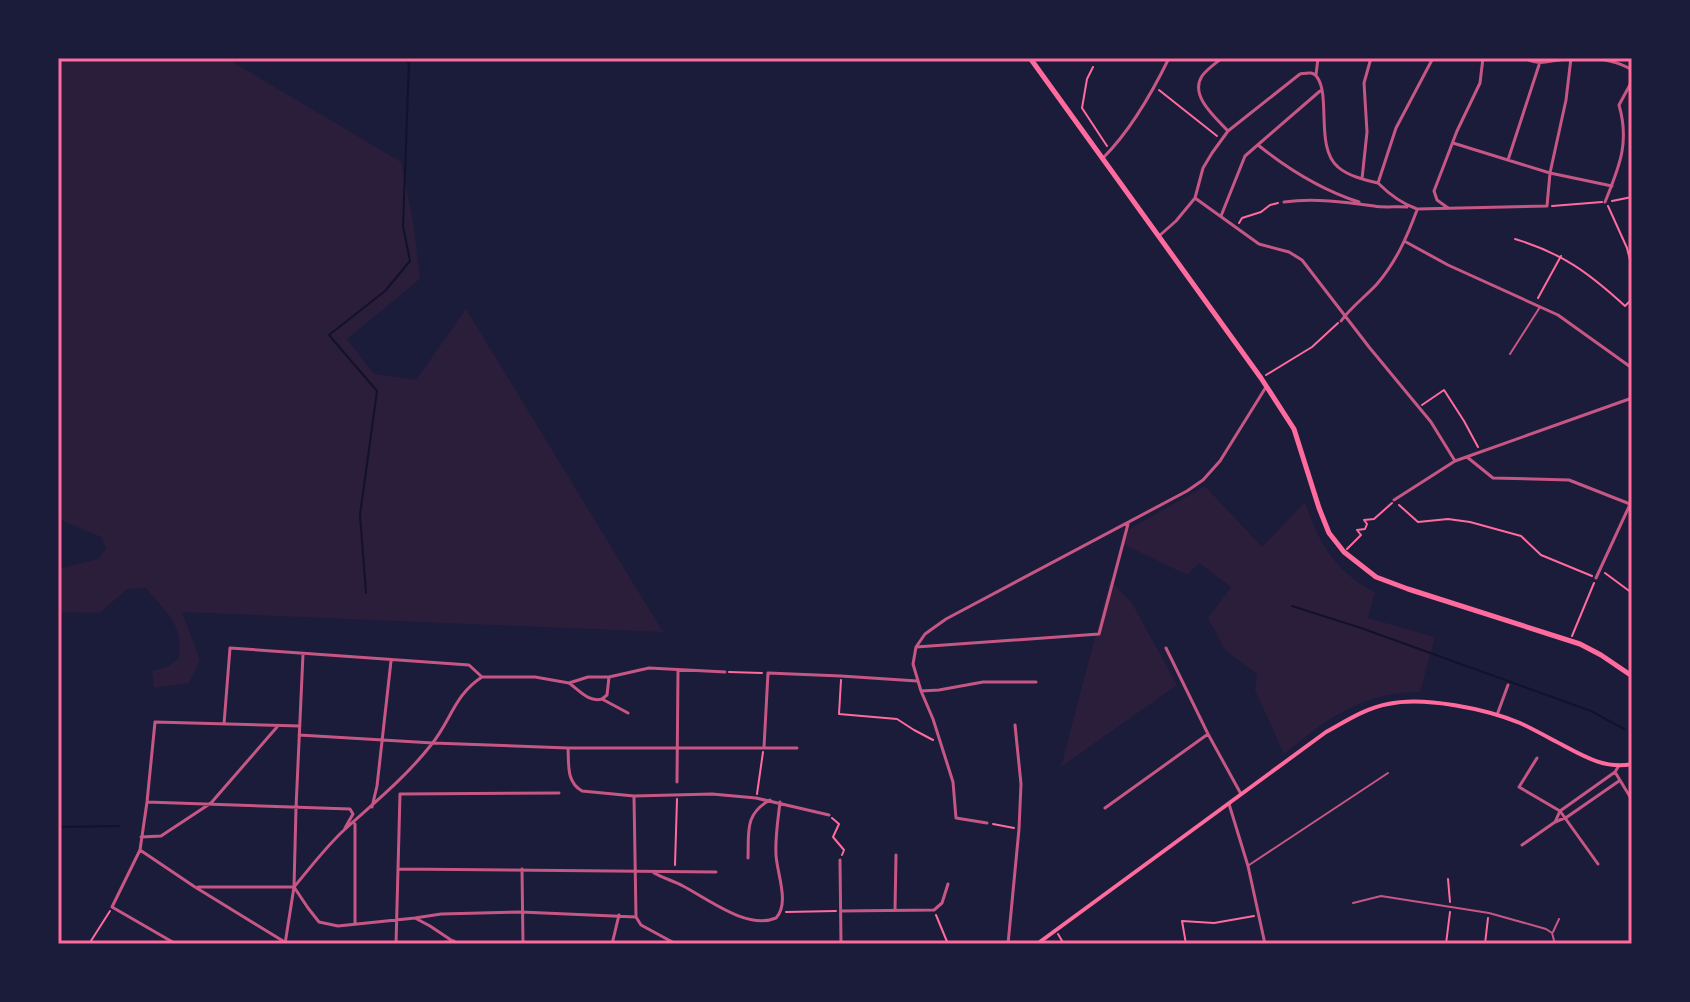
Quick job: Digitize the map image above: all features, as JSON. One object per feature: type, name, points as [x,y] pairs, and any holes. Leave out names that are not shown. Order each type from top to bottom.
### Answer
[{"type":"main road","points":[[1030,58],[1261,378],[1294,429],[1329,533],[1344,552],[1376,577],[1570,641],[1601,655],[1632,676]]},
{"type":"main road","points":[[1037,944],[1326,732],[1388,703],[1409,701],[1440,704],[1497,715],[1600,764],[1616,769],[1632,764]]},
{"type":"street","points":[[1103,158],[1140,111],[1169,58]]},
{"type":"street","points":[[1222,58],[1201,77],[1199,88],[1200,98],[1228,131]]},
{"type":"street","points":[[1318,58],[1316,75],[1321,89],[1325,139],[1336,166],[1378,183],[1409,207]]},
{"type":"street","points":[[1362,179],[1367,132],[1364,83],[1371,58]]},
{"type":"street","points":[[1378,183],[1396,128],[1433,58]]},
{"type":"street","points":[[1448,208],[1437,200],[1434,191],[1480,83],[1483,58]]},
{"type":"street","points":[[1258,145],[1314,182],[1374,206],[1417,209],[1547,206],[1571,58]]},
{"type":"street","points":[[1526,59],[1540,64],[1571,58],[1611,61],[1632,70]]},
{"type":"street","points":[[1508,160],[1540,64]]},
{"type":"street","points":[[1159,236],[1195,198],[1203,168],[1228,131],[1300,74],[1309,72],[1316,75]]},
{"type":"street","points":[[1605,202],[1618,173],[1624,140],[1624,121],[1619,105],[1632,81]]},
{"type":"street","points":[[1221,216],[1245,156],[1321,89]]},
{"type":"street","points":[[1453,143],[1550,173],[1612,186]]},
{"type":"street","points":[[1195,198],[1259,244],[1289,252],[1302,260],[1431,422],[1455,461]]},
{"type":"street","points":[[1284,202],[1304,199],[1364,203]]},
{"type":"street","points":[[1341,321],[1380,280],[1406,242],[1417,209]]},
{"type":"street","points":[[1406,242],[1448,265],[1558,315],[1632,368]]},
{"type":"street","points":[[987,823],[956,818],[953,782],[913,664],[916,647],[925,634],[946,619],[1203,480],[1220,461],[1266,387]]},
{"type":"street","points":[[1394,500],[1455,461],[1632,398]]},
{"type":"street","points":[[1467,457],[1493,478],[1569,480],[1631,502],[1596,578]]},
{"type":"street","points":[[916,647],[1099,634],[1128,522]]},
{"type":"street","points":[[224,724],[230,648],[469,665],[482,677]]},
{"type":"street","points":[[1166,648],[1241,794]]},
{"type":"street","points":[[140,851],[286,944],[294,887],[303,654]]},
{"type":"street","points":[[372,807],[391,661]]},
{"type":"street","points":[[569,683],[649,668],[725,672]]},
{"type":"street","points":[[677,782],[678,670]]},
{"type":"street","points":[[764,747],[768,673],[917,681]]},
{"type":"street","points":[[342,832],[372,807],[433,743],[463,692],[482,677],[535,677],[569,683],[591,699],[602,699],[628,713]]},
{"type":"street","points":[[602,699],[607,695],[609,677]]},
{"type":"street","points":[[921,691],[983,682],[1036,682]]},
{"type":"street","points":[[1497,715],[1508,685]]},
{"type":"street","points":[[176,944],[112,907],[140,851],[155,722],[300,726]]},
{"type":"street","points":[[1008,944],[1021,784],[1015,725]]},
{"type":"street","points":[[141,837],[161,836],[211,803],[277,726]]},
{"type":"street","points":[[1105,808],[1208,734]]},
{"type":"street","points":[[299,735],[568,748],[797,748]]},
{"type":"street","points":[[568,748],[571,782],[582,791],[634,796],[712,794],[756,798],[829,815]]},
{"type":"street","points":[[1537,758],[1519,787],[1567,817],[1598,864]]},
{"type":"street","points":[[1555,822],[1560,811],[1616,769],[1619,781],[1632,800]]},
{"type":"street","points":[[1522,845],[1619,781]]},
{"type":"street","points":[[1587,792],[1591,800]]},
{"type":"street","points":[[396,944],[400,794],[559,793]]},
{"type":"street","points":[[634,796],[636,917],[641,925],[676,944]]},
{"type":"street","points":[[748,858],[752,815],[756,808],[770,800]]},
{"type":"street","points":[[147,802],[350,809],[353,814],[342,832],[294,887],[195,887]]},
{"type":"street","points":[[650,871],[746,918],[771,921],[781,911],[776,855],[780,802]]},
{"type":"street","points":[[1228,803],[1248,866],[1265,944]]},
{"type":"street","points":[[355,822],[355,924]]},
{"type":"street","points":[[895,910],[896,855]]},
{"type":"street","points":[[840,860],[841,944]]},
{"type":"street","points":[[399,869],[716,872]]},
{"type":"street","points":[[522,869],[523,944]]},
{"type":"street","points":[[841,911],[934,910],[942,903],[948,884]]},
{"type":"street","points":[[294,887],[319,922],[338,926],[441,914],[521,912],[636,917]]},
{"type":"street","points":[[612,944],[619,915]]},
{"type":"street","points":[[415,918],[456,943]]},
{"type":"street","points":[[435,944],[456,943]]},
{"type":"lane","points":[[1510,354],[1540,306]]},
{"type":"lane","points":[[1248,866],[1388,773]]},
{"type":"lane","points":[[1353,903],[1381,896],[1489,913],[1546,929],[1552,933],[1555,944]]},
{"type":"lane","points":[[1552,933],[1559,919]]},
{"type":"path","points":[[1093,67],[1087,79],[1082,108],[1110,151]]},
{"type":"path","points":[[1154,87],[1221,139]]},
{"type":"path","points":[[1547,206],[1632,197]]},
{"type":"path","points":[[1236,227],[1242,218],[1284,202]]},
{"type":"path","points":[[1605,202],[1627,248],[1632,268]]},
{"type":"path","points":[[1515,239],[1561,256],[1595,279],[1625,306],[1632,299]]},
{"type":"path","points":[[1535,303],[1561,256]]},
{"type":"path","points":[[1261,378],[1312,347],[1341,321]]},
{"type":"path","points":[[1418,408],[1444,390],[1480,452]]},
{"type":"path","points":[[1344,552],[1361,535],[1357,530],[1365,529],[1367,524],[1364,520],[1374,519],[1394,500],[1418,522],[1459,520],[1521,536],[1541,555],[1596,578],[1570,641]]},
{"type":"path","points":[[1600,570],[1632,593]]},
{"type":"path","points":[[725,672],[768,673]]},
{"type":"path","points":[[841,676],[839,714],[897,719],[941,744]]},
{"type":"path","points":[[756,798],[764,747]]},
{"type":"path","points":[[675,872],[677,796]]},
{"type":"path","points":[[829,815],[839,824],[833,837],[844,850],[840,860]]},
{"type":"path","points":[[987,823],[1019,829]]},
{"type":"path","points":[[89,944],[112,907]]},
{"type":"path","points":[[934,910],[948,944]]},
{"type":"path","points":[[781,911],[841,911]]},
{"type":"path","points":[[1485,944],[1489,913]]},
{"type":"path","points":[[1186,944],[1182,921],[1214,923],[1259,914]]},
{"type":"path","points":[[1056,930],[1064,944]]},
{"type":"shaded area","points":[[58,58],[226,58],[401,162],[420,279],[347,339],[374,374],[416,380],[466,309],[663,632],[182,612],[200,660],[189,683],[154,688],[152,671],[167,667],[179,658],[180,646],[172,620],[146,588],[127,589],[100,613],[58,612],[58,569],[98,559],[106,548],[101,537],[58,519]]},
{"type":"shaded area","points":[[1205,486],[1262,547],[1305,502],[1316,531],[1330,555],[1349,575],[1375,592],[1368,618],[1435,637],[1420,692],[1399,693],[1362,702],[1330,719],[1284,754],[1255,690],[1257,674],[1225,650],[1208,618],[1231,587],[1199,563],[1187,575],[1121,543],[1124,532]]},
{"type":"shaded area","points":[[1110,580],[1132,603],[1177,685],[1061,767]]},
{"type":"waterway","points":[[366,593],[360,515],[377,391],[329,335],[385,291],[410,261],[403,226],[409,63],[400,58]]},
{"type":"waterway","points":[[1292,606],[1591,711],[1624,729]]},
{"type":"waterway","points":[[58,827],[119,826]]}]
